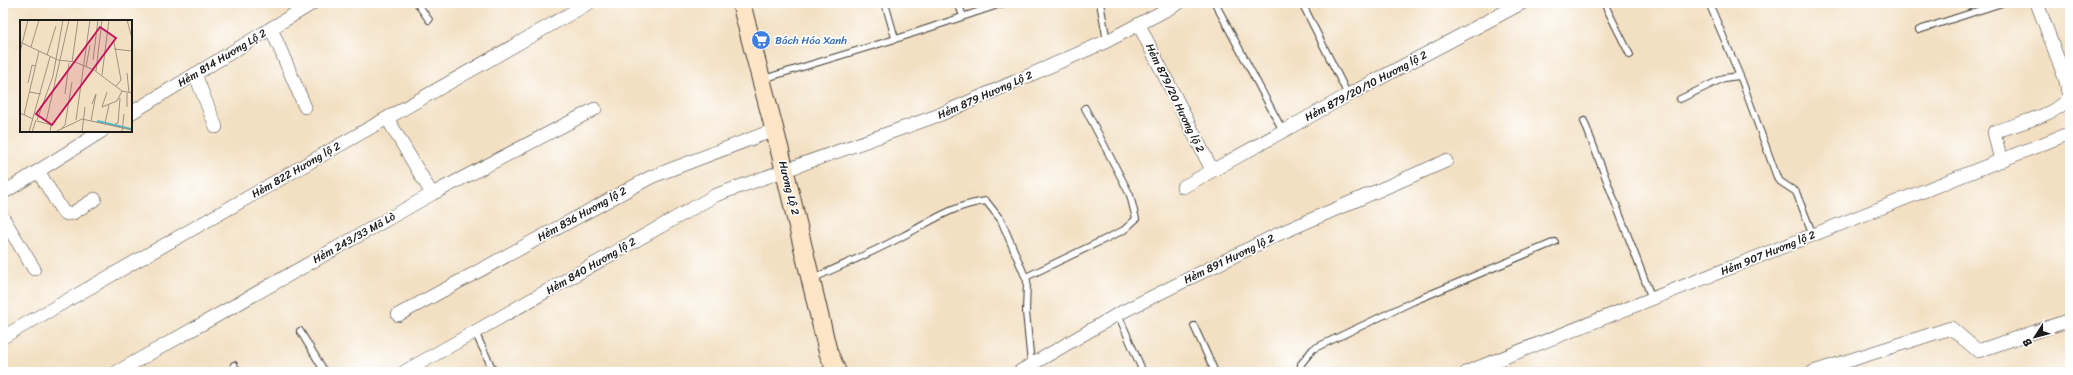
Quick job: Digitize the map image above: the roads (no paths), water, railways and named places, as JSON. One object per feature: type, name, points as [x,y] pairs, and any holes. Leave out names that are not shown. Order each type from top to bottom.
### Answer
[{"type":"main road","name":"Hương Lộ 2","points":[[741,3],[784,169],[828,352],[837,372]]},
{"type":"street","name":"Hẻm 814 Hương Lộ 2","points":[[132,112],[313,3]]},
{"type":"street","name":"Hẻm 822 Hương lộ 2","points":[[3,337],[589,3]]},
{"type":"street","name":"Hẻm 879 Hương Lộ 2","points":[[784,169],[834,154],[939,115],[1107,41],[1139,26],[1179,3]]},
{"type":"street","name":"Hẻm 879/20/10 Hương lộ 2","points":[[1183,187],[1348,95],[1522,3]]},
{"type":"street","points":[[2001,160],[1994,132],[2027,121],[2063,106],[2069,99],[2066,80],[2037,3]]},
{"type":"street","name":"Hẻm 879/20 Hương lộ 2","points":[[1139,26],[1212,170]]},
{"type":"street","points":[[271,28],[305,107]]},
{"type":"street","points":[[196,74],[216,126]]},
{"type":"street","name":"Hẻm 243/33 Mã Lò","points":[[117,372],[432,194],[595,109]]},
{"type":"street","points":[[387,118],[432,194]]},
{"type":"street","name":"Hẻm 836 Hương lộ 2","points":[[398,315],[651,177],[774,130]]},
{"type":"street","points":[[3,193],[100,132]]},
{"type":"street","name":"Hẻm 907 Hương lộ 2","points":[[1467,372],[2070,133]]},
{"type":"street","name":"Hẻm 891 Hương lộ 2","points":[[1019,372],[1118,314],[1274,236],[1446,161]]},
{"type":"street","name":"Hẻm 840 Hương lộ 2","points":[[404,372],[716,195],[784,169]]},
{"type":"street","points":[[38,170],[63,212],[67,214],[73,213],[95,199]]},
{"type":"street","points":[[3,218],[34,269]]},
{"type":"street","points":[[1813,372],[1951,328],[1978,351],[2070,320]]},
{"type":"lane","points":[[418,3],[429,20]]},
{"type":"lane","points":[[885,3],[895,38]]},
{"type":"lane","points":[[958,3],[963,16]]},
{"type":"lane","points":[[760,80],[1004,3]]},
{"type":"lane","points":[[1100,3],[1107,41]]},
{"type":"lane","points":[[1215,3],[1283,131]]},
{"type":"lane","points":[[1302,3],[1348,95]]},
{"type":"lane","points":[[1604,3],[1630,55]]},
{"type":"lane","points":[[1709,3],[1739,76],[1778,180],[1796,192],[1813,235]]},
{"type":"lane","points":[[1919,30],[2002,3]]},
{"type":"lane","points":[[1680,99],[1724,78],[1739,76]]},
{"type":"lane","points":[[1026,277],[1124,230],[1136,219],[1130,195],[1085,108]]},
{"type":"lane","points":[[1584,121],[1652,299]]},
{"type":"lane","points":[[811,279],[902,237],[935,217],[968,203],[986,201],[1001,220],[1026,277],[1026,312],[1031,364]]},
{"type":"lane","points":[[1300,372],[1300,364],[1313,349],[1414,301],[1555,242]]},
{"type":"lane","points":[[1118,314],[1143,372]]},
{"type":"lane","points":[[1194,326],[1215,372]]},
{"type":"lane","points":[[300,331],[325,372]]},
{"type":"lane","points":[[475,332],[493,370]]},
{"type":"lane","points":[[234,365],[238,372]]},
{"type":"place","name":"Bách Hóa Xanh","points":[[761,40]]}]
